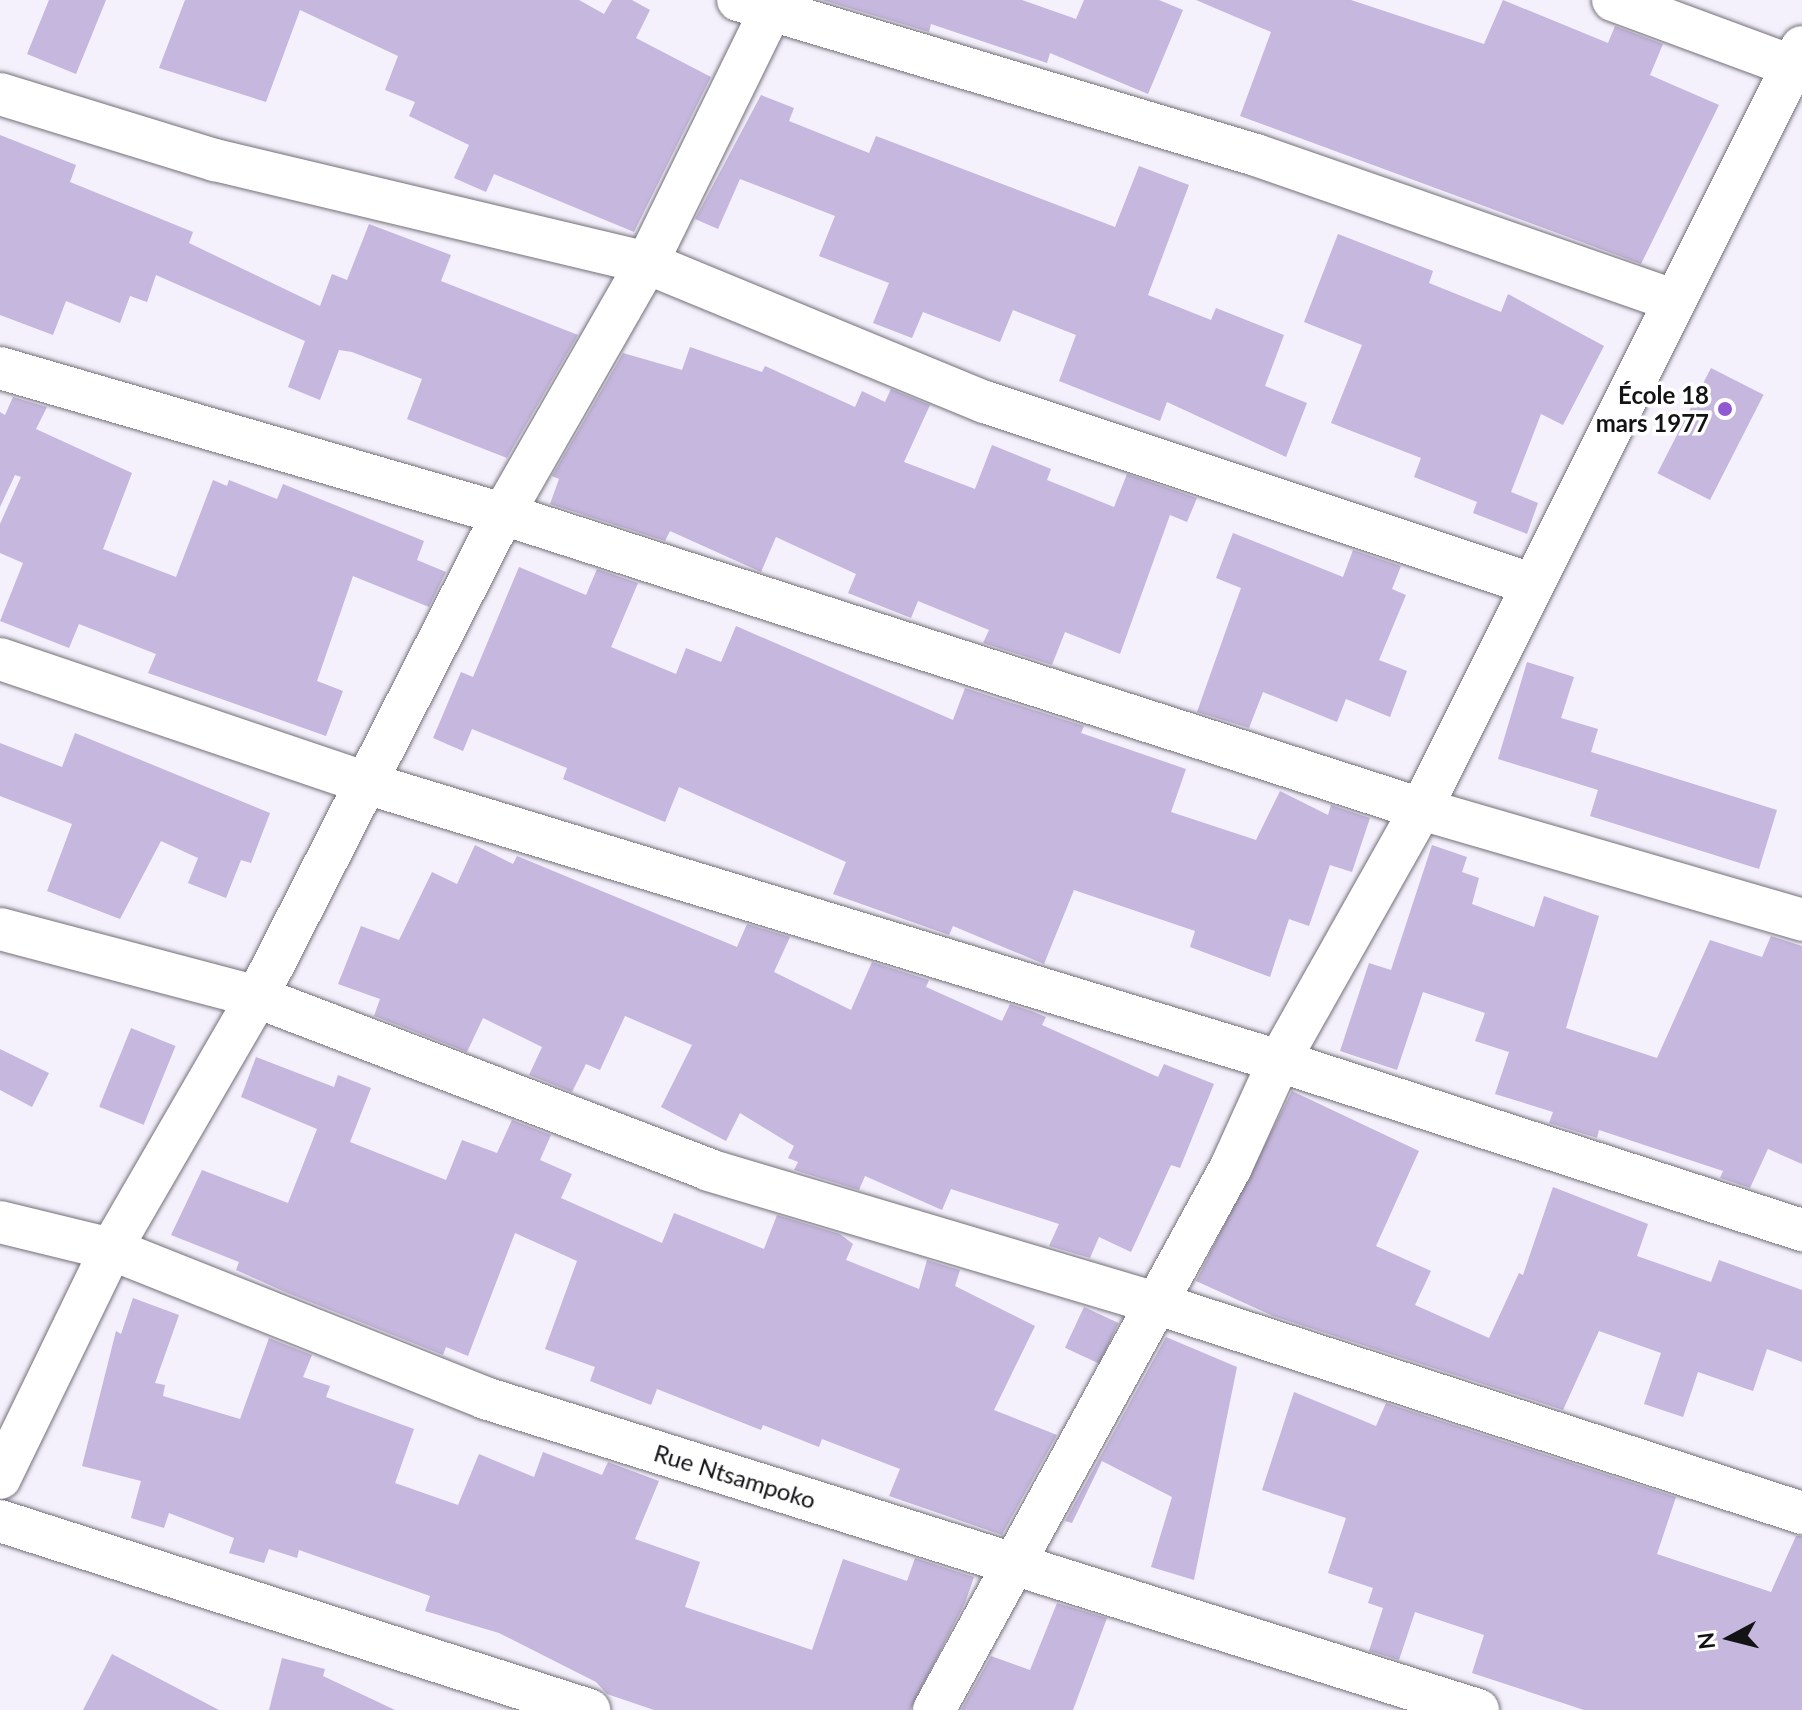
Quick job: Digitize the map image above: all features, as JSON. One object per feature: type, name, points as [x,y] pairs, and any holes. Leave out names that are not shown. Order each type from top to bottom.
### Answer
[{"type":"street","points":[[934,1710],[1015,1564],[1152,1302],[1231,1167],[1279,1061],[1421,809],[1672,300],[1799,61],[1613,0]]},
{"type":"street","points":[[0,1478],[111,1249],[257,997],[503,514],[647,263],[761,4],[1256,155],[1672,300]]},
{"type":"street","points":[[0,94],[215,160],[647,263],[985,402],[1531,584]]},
{"type":"street","points":[[0,368],[503,514],[1421,809],[1802,920]]},
{"type":"street","points":[[0,659],[366,783],[1279,1061],[1802,1230]]},
{"type":"street","points":[[0,929],[257,997],[709,1170],[1152,1302],[1802,1513]]},
{"type":"street","name":"Rue Ntsampoko","points":[[0,1222],[111,1249],[485,1398],[1478,1710]]},
{"type":"street","points":[[0,1521],[589,1710]]},
{"type":"building","points":[[49,0],[106,0],[76,74],[27,54]]},
{"type":"building","points":[[185,0],[579,0],[604,14],[612,0],[632,0],[650,10],[636,38],[711,77],[634,232],[494,174],[486,192],[454,178],[469,145],[409,116],[415,102],[385,90],[398,56],[300,10],[266,102],[159,68]]},
{"type":"building","points":[[822,0],[1022,0],[1076,19],[1084,0],[1159,0],[1183,10],[1148,94],[1050,53],[1047,63],[931,24],[929,32]]},
{"type":"building","points":[[1196,0],[1351,0],[1484,44],[1503,0],[1608,43],[1615,26],[1663,44],[1650,75],[1719,105],[1641,264],[1240,116],[1271,32]]},
{"type":"building","points":[[761,95],[794,108],[789,121],[869,153],[876,136],[1115,227],[1139,166],[1189,185],[1148,295],[1211,320],[1216,308],[1284,335],[1265,386],[1307,403],[1286,457],[1167,402],[1160,421],[1059,381],[1076,335],[1013,310],[1000,342],[923,312],[912,338],[873,323],[889,283],[819,256],[835,216],[740,179],[718,229],[695,219]]},
{"type":"building","points":[[0,135],[76,165],[70,182],[193,232],[189,243],[320,306],[332,274],[347,280],[369,224],[451,255],[441,281],[578,335],[507,458],[407,419],[422,379],[352,352],[339,350],[320,400],[288,387],[305,341],[156,275],[147,302],[130,296],[120,323],[66,301],[53,335],[0,315]]},
{"type":"building","points":[[1338,234],[1433,271],[1429,283],[1501,312],[1508,294],[1604,346],[1563,425],[1541,414],[1511,492],[1538,503],[1527,534],[1473,513],[1477,502],[1414,477],[1421,458],[1331,423],[1362,345],[1304,322]]},
{"type":"building","points":[[690,347],[762,372],[765,366],[855,407],[862,391],[885,402],[891,389],[930,405],[904,462],[975,489],[992,445],[1051,469],[1047,480],[1114,507],[1127,474],[1197,498],[1187,522],[1170,515],[1120,654],[1065,632],[1052,665],[983,643],[989,630],[918,601],[911,618],[848,593],[856,574],[776,537],[761,572],[670,531],[665,541],[550,504],[559,479],[552,476],[623,353],[682,370]]},
{"type":"building","points":[[1711,368],[1764,395],[1710,500],[1657,473]]},
{"type":"building","points":[[13,397],[47,407],[36,429],[132,473],[103,549],[176,577],[213,480],[227,486],[229,480],[277,499],[283,484],[424,541],[417,560],[446,572],[429,607],[353,576],[317,681],[343,691],[326,736],[148,673],[156,654],[79,624],[69,648],[0,621],[23,563],[0,553],[0,524],[21,477],[15,475],[0,507],[0,412],[5,415]]},
{"type":"building","points":[[1233,533],[1343,577],[1353,550],[1401,566],[1392,589],[1406,595],[1379,660],[1407,671],[1390,717],[1346,699],[1337,722],[1263,692],[1249,728],[1197,712],[1241,588],[1216,578]]},
{"type":"building","points":[[519,567],[586,595],[597,569],[638,583],[611,647],[676,674],[686,648],[721,662],[736,626],[953,720],[965,688],[1084,726],[1081,733],[1186,769],[1171,812],[1256,840],[1280,791],[1328,815],[1331,805],[1370,818],[1352,872],[1330,865],[1309,926],[1289,919],[1270,977],[1190,947],[1195,931],[1074,890],[1044,964],[953,926],[949,935],[833,894],[846,862],[679,787],[665,822],[563,779],[567,768],[472,729],[463,751],[433,738],[461,672],[473,677]]},
{"type":"building","points":[[1527,662],[1574,677],[1561,718],[1598,729],[1591,752],[1777,810],[1759,869],[1590,816],[1598,790],[1498,759]]},
{"type":"building","points":[[75,733],[270,813],[251,863],[241,860],[226,898],[188,883],[198,858],[161,841],[120,919],[47,891],[72,824],[0,796],[0,743],[62,767]]},
{"type":"building","points":[[475,845],[513,864],[517,856],[737,947],[747,924],[790,937],[774,972],[851,1010],[872,962],[929,980],[926,987],[1002,1021],[1010,1004],[1034,1012],[1046,1017],[1042,1025],[1158,1077],[1164,1064],[1214,1084],[1180,1168],[1171,1165],[1131,1252],[1099,1237],[1090,1258],[1049,1246],[1059,1224],[951,1189],[942,1210],[865,1176],[859,1190],[794,1170],[798,1162],[788,1158],[794,1146],[740,1113],[726,1141],[661,1107],[692,1045],[625,1016],[600,1070],[586,1064],[572,1092],[529,1075],[542,1047],[483,1018],[467,1052],[374,1016],[380,999],[338,984],[361,926],[399,940],[432,872],[457,884]]},
{"type":"building","points":[[1432,845],[1467,857],[1462,872],[1479,878],[1472,904],[1534,927],[1544,896],[1599,916],[1566,1028],[1657,1058],[1710,940],[1762,957],[1771,936],[1802,946],[1802,1164],[1768,1149],[1750,1188],[1720,1178],[1723,1171],[1599,1130],[1597,1138],[1549,1123],[1553,1112],[1495,1094],[1509,1052],[1475,1041],[1485,1013],[1423,992],[1397,1070],[1340,1051],[1369,963],[1391,970]]},
{"type":"building","points":[[131,1028],[176,1046],[144,1125],[99,1107]]},
{"type":"building","points":[[0,1049],[49,1073],[32,1107],[0,1090]]},
{"type":"building","points":[[256,1057],[334,1087],[338,1075],[371,1088],[350,1142],[446,1180],[462,1140],[497,1153],[512,1120],[551,1135],[540,1160],[572,1174],[561,1198],[662,1243],[674,1213],[764,1249],[777,1215],[840,1234],[853,1244],[846,1260],[919,1289],[927,1260],[960,1270],[955,1286],[1035,1326],[994,1410],[1057,1435],[1002,1535],[889,1496],[900,1469],[822,1439],[819,1447],[763,1425],[761,1430],[657,1389],[651,1405],[590,1381],[595,1367],[545,1349],[577,1261],[515,1233],[468,1356],[446,1347],[443,1355],[285,1292],[236,1270],[239,1262],[171,1235],[202,1170],[288,1203],[317,1129],[241,1097]]},
{"type":"building","points":[[1292,1091],[1419,1151],[1376,1246],[1431,1271],[1415,1305],[1489,1338],[1519,1273],[1523,1275],[1553,1187],[1648,1224],[1637,1256],[1711,1282],[1719,1260],[1802,1290],[1802,1362],[1767,1349],[1753,1391],[1698,1372],[1683,1417],[1644,1404],[1661,1353],[1599,1331],[1563,1410],[1273,1316],[1196,1281]]},
{"type":"building","points":[[133,1298],[179,1315],[155,1383],[165,1385],[163,1396],[240,1419],[269,1338],[312,1355],[303,1377],[330,1386],[326,1397],[414,1429],[395,1483],[458,1505],[479,1454],[534,1477],[543,1452],[602,1475],[608,1462],[659,1481],[635,1539],[700,1562],[685,1607],[812,1650],[843,1559],[907,1581],[915,1558],[974,1577],[965,1603],[910,1710],[654,1710],[607,1694],[596,1682],[499,1633],[425,1611],[430,1596],[299,1550],[297,1558],[269,1549],[264,1563],[229,1553],[234,1538],[169,1513],[164,1528],[131,1518],[141,1481],[82,1466],[116,1331],[121,1334]]},
{"type":"building","points":[[1084,1307],[1118,1323],[1099,1364],[1065,1348]]},
{"type":"building","points":[[1166,1337],[1237,1367],[1194,1580],[1151,1567],[1172,1497],[1102,1461],[1072,1523],[1065,1521]]},
{"type":"building","points":[[1294,1392],[1376,1426],[1386,1403],[1676,1497],[1657,1554],[1771,1592],[1796,1536],[1802,1536],[1802,1710],[1584,1710],[1472,1673],[1484,1635],[1415,1612],[1399,1660],[1369,1651],[1383,1608],[1368,1603],[1373,1588],[1328,1573],[1346,1518],[1262,1490]]},
{"type":"building","points":[[1057,1603],[1107,1618],[1073,1710],[961,1710],[991,1656],[1030,1670]]},
{"type":"building","points":[[112,1654],[219,1710],[83,1710]]},
{"type":"building","points":[[282,1658],[325,1669],[323,1676],[395,1710],[269,1710]]},
{"type":"place","name":"École 18 mars 1977","points":[[1725,409]]}]
